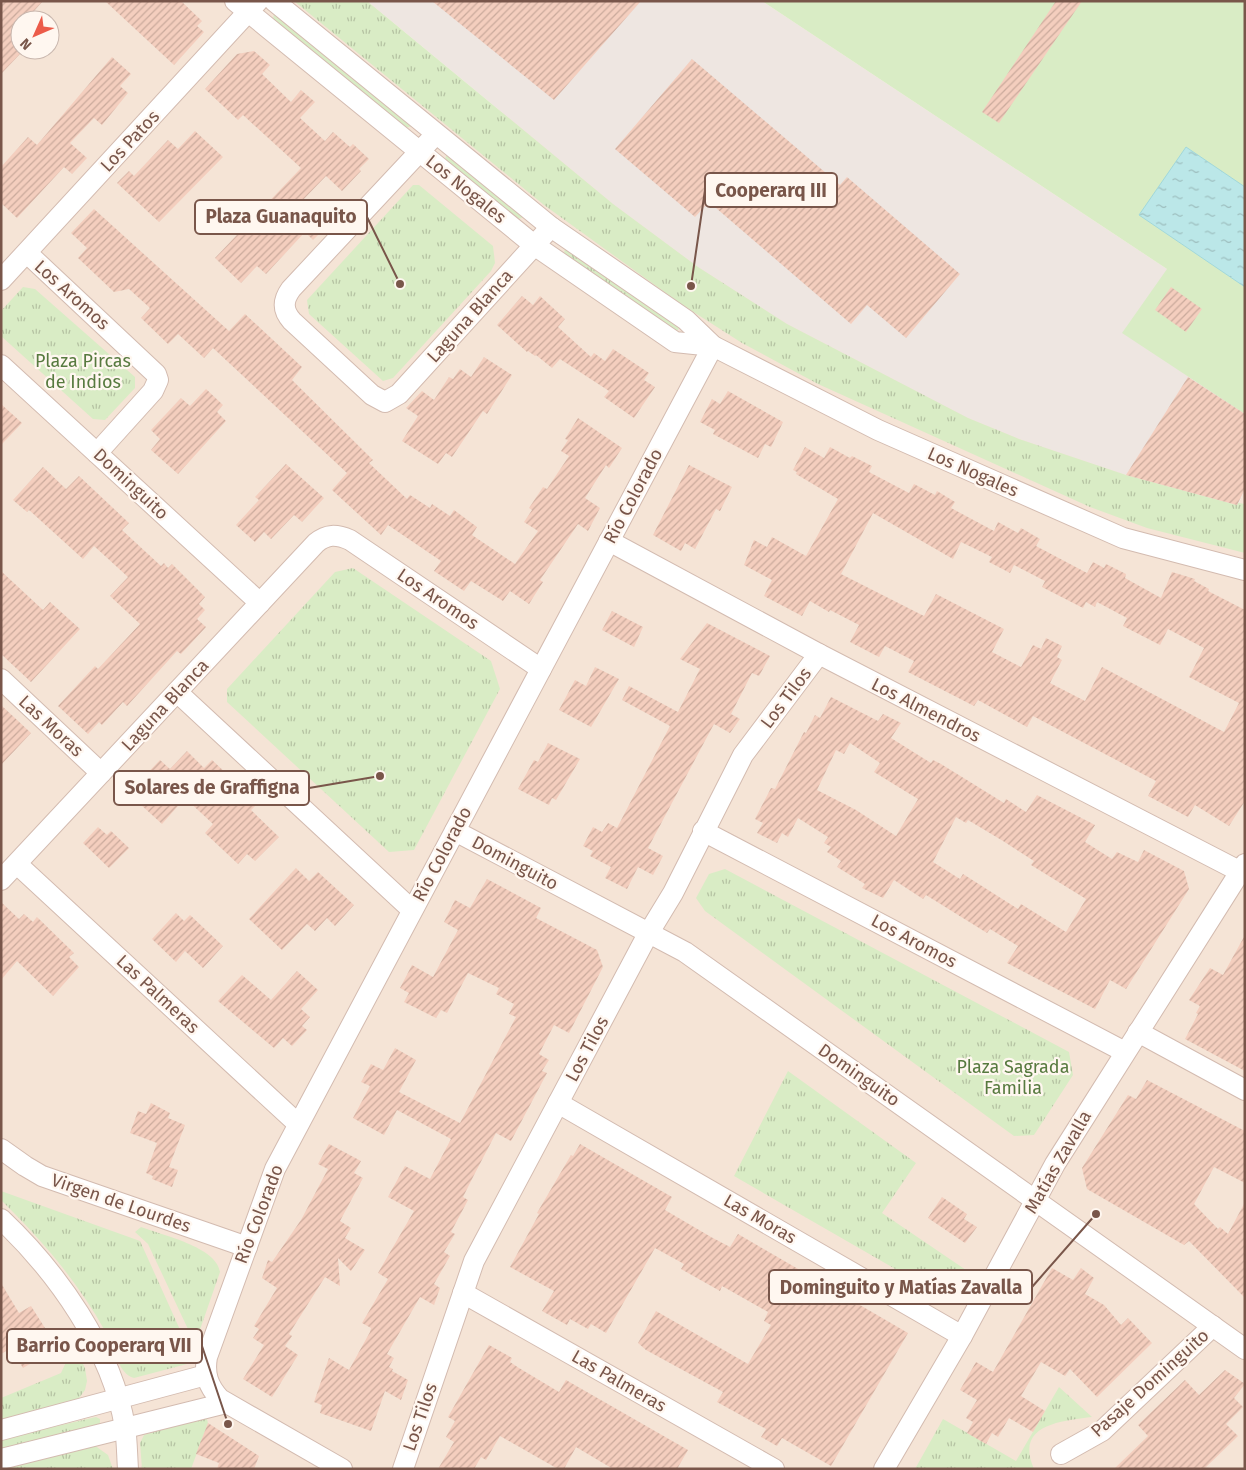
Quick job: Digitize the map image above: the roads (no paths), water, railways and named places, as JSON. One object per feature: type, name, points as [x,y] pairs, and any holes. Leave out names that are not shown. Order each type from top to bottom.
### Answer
[{"type":"street","name":"Los Nogales","points":[[274,1],[551,227],[686,320],[713,346],[878,430],[1124,538],[1245,570]]},
{"type":"street","name":"Los Nogales","points":[[247,5],[419,152],[534,245],[675,342],[713,346]]},
{"type":"street","name":"Los Patos","points":[[1,280],[247,5]]},
{"type":"street","points":[[419,152],[436,134]]},
{"type":"street","name":"Laguna Blanca","points":[[419,152],[292,289],[284,304],[292,321],[372,395],[385,402],[399,394],[551,227]]},
{"type":"street","name":"Los Aromos","points":[[26,253],[147,363],[156,374],[158,380],[148,396],[97,453]]},
{"type":"street","name":"Río Colorado","points":[[206,1376],[207,1357],[275,1169],[713,346]]},
{"type":"street","name":"Dominguito","points":[[1,365],[260,603]]},
{"type":"street","name":"Laguna Blanca","points":[[1,880],[316,543],[333,535]]},
{"type":"street","name":"Los Aromos","points":[[333,535],[350,540],[541,669]]},
{"type":"street","name":"Los Almendros","points":[[609,541],[819,654],[1243,870]]},
{"type":"street","name":"Los Tilos","points":[[403,1469],[474,1262],[648,934],[672,893],[743,755],[819,654]]},
{"type":"street","name":"Las Moras","points":[[1,680],[102,773]]},
{"type":"street","points":[[178,692],[412,910]]},
{"type":"street","name":"Dominguito","points":[[455,831],[685,952],[1245,1349]]},
{"type":"street","name":"Los Aromos","points":[[703,831],[1126,1052]]},
{"type":"street","name":"Las Palmeras","points":[[17,864],[298,1124]]},
{"type":"street","name":"Matías Zavalla","points":[[884,1469],[962,1336],[1055,1164],[1243,870]]},
{"type":"street","points":[[1138,1032],[1245,1090]]},
{"type":"street","name":"Las Moras","points":[[558,1103],[962,1336]]},
{"type":"street","name":"Virgen de Lourdes","points":[[1,1149],[24,1166],[42,1176],[247,1247]]},
{"type":"street","points":[[1,1219],[45,1266],[66,1293],[103,1360],[119,1399],[125,1428],[128,1469]]},
{"type":"street","name":"Las Palmeras","points":[[463,1293],[774,1469]]},
{"type":"street","name":"Pasaje Dominguito","points":[[1061,1454],[1102,1431],[1213,1326]]},
{"type":"street","points":[[1,1430],[206,1376],[213,1392],[226,1404],[342,1469]]},
{"type":"street","points":[[1,1458],[226,1404]]},
{"type":"water","points":[[1186,147],[1245,187],[1245,287],[1139,215]]},
{"type":"place","name":"Plaza Guanaquito","points":[[400,284]]},
{"type":"place","name":"Cooperarq III","points":[[691,286]]},
{"type":"place","name":"Solares de Graffigna","points":[[380,776]]},
{"type":"place","name":"Dominguito y Matías Zavalla","points":[[1096,1214]]},
{"type":"place","name":"Barrio Cooperarq VII","points":[[228,1424]]},
{"type":"park label","name":"Plaza Pircas de Indios","points":[[83,371]]},
{"type":"park label","name":"Plaza Sagrada Familia","points":[[1013,1077]]}]
